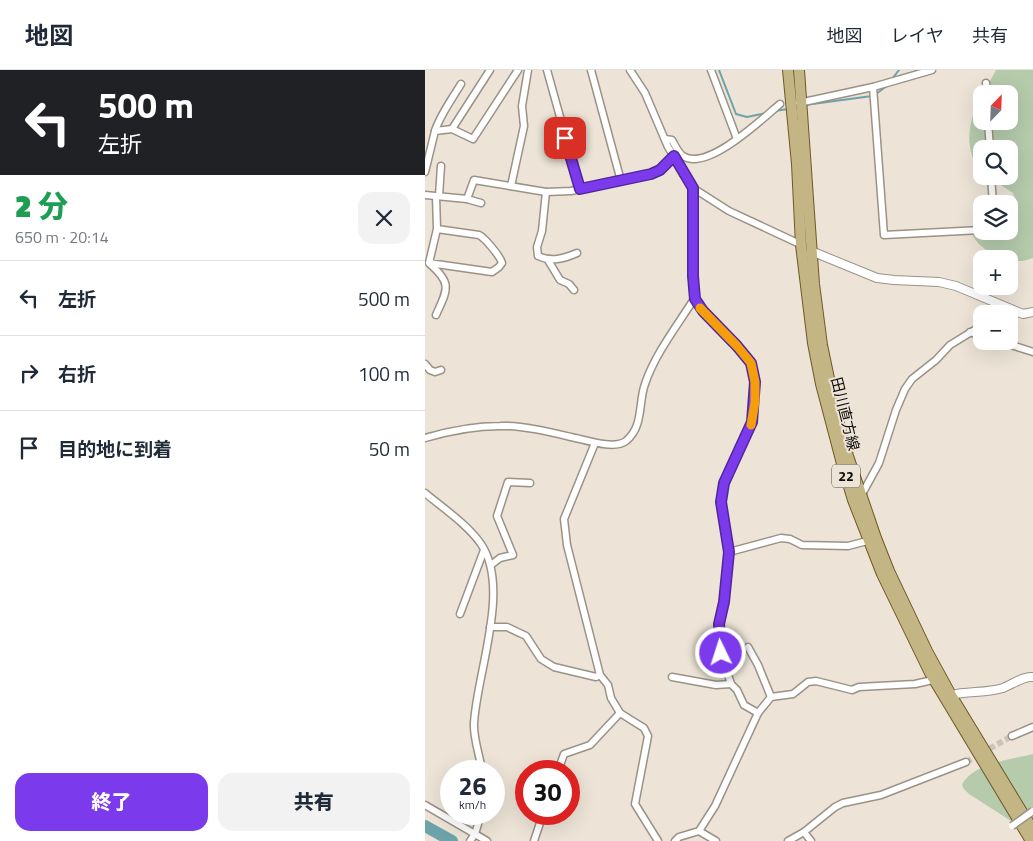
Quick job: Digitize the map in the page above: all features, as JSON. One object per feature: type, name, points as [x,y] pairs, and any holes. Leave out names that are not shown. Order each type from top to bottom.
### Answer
[{"type":"main road","name":"田川直方線","points":[[788,70],[785,104],[797,164],[801,244],[813,343],[821,384],[841,460],[872,540],[889,571],[938,678],[1031,841]]},
{"type":"main road","name":"田川直方線","points":[[799,70],[811,251],[823,345],[837,417],[872,540]]},
{"type":"main road","name":"田川直方線","points":[[938,678],[951,695],[1033,830]]},
{"type":"street","points":[[452,129],[490,70]]},
{"type":"street","points":[[435,131],[452,129],[473,139],[518,70]]},
{"type":"street","points":[[511,186],[524,126],[523,106],[528,70]]},
{"type":"street","points":[[547,70],[580,189]]},
{"type":"street","points":[[591,70],[621,180]]},
{"type":"street","points":[[630,70],[645,93],[665,139],[693,188],[729,211],[801,244],[811,251],[877,278],[939,282],[956,286],[993,305]]},
{"type":"street","points":[[711,70],[737,139]]},
{"type":"street","points":[[665,139],[672,140],[682,155],[687,158],[712,156],[785,104],[873,88],[932,70]]},
{"type":"street","points":[[425,172],[439,118],[452,101],[461,84]]},
{"type":"street","points":[[873,88],[883,235],[973,230]]},
{"type":"street","points":[[467,199],[474,180],[545,192],[580,189],[651,174],[660,170],[674,156]]},
{"type":"street","points":[[429,263],[437,228],[437,196],[441,166]]},
{"type":"street","points":[[693,188],[693,276],[695,299],[703,311],[751,363],[755,382],[752,422],[724,483],[721,502],[729,552],[724,602],[719,624],[721,653],[731,684],[737,690],[745,705],[758,712]]},
{"type":"street","points":[[545,192],[541,231],[537,247],[538,256],[548,260],[577,254]]},
{"type":"street","points":[[425,195],[467,199],[481,203]]},
{"type":"street","points":[[429,263],[492,272],[499,267],[501,262],[500,258],[483,237],[437,228]]},
{"type":"street","points":[[548,260],[560,280],[569,284],[574,290]]},
{"type":"street","points":[[429,263],[439,272],[447,286],[447,291],[436,315]]},
{"type":"street","points":[[425,438],[447,432],[501,426],[551,432],[595,443],[615,445],[626,441],[635,430],[639,421],[644,386],[651,367],[695,299]]},
{"type":"street","points":[[1018,313],[1033,312]]},
{"type":"street","points":[[861,496],[879,463],[896,410],[905,389],[912,379],[936,360],[950,345],[973,330]]},
{"type":"street","points":[[1018,347],[1033,352]]},
{"type":"street","points":[[425,364],[430,370],[435,372],[441,370]]},
{"type":"street","points":[[595,443],[564,519],[567,545],[600,675],[608,685],[611,698],[621,713],[644,728],[648,736],[635,804],[658,841]]},
{"type":"street","points":[[491,565],[500,558],[513,554],[497,516],[508,482],[530,482]]},
{"type":"street","points":[[425,493],[470,532],[484,550],[491,565],[495,588],[474,725],[480,760]]},
{"type":"street","points":[[729,552],[781,538],[790,539],[802,546],[848,546],[872,540]]},
{"type":"street","points":[[460,614],[484,550]]},
{"type":"street","points":[[490,627],[507,627],[525,636],[541,659],[553,667],[596,677],[600,675]]},
{"type":"street","points":[[748,647],[771,698]]},
{"type":"street","points":[[671,677],[716,686],[731,684]]},
{"type":"street","points":[[951,695],[1001,689],[1027,677],[1033,677]]},
{"type":"street","points":[[675,841],[679,837],[699,831],[715,806],[758,712],[771,698],[793,694],[808,682],[816,681],[852,690],[859,687],[915,684],[938,678]]},
{"type":"street","points":[[561,760],[563,754],[590,745],[621,713]]},
{"type":"street","points":[[1011,736],[1033,727]]},
{"type":"street","points":[[788,841],[803,832],[835,806],[881,795],[966,762]]},
{"type":"street","points":[[425,805],[473,837],[487,841]]},
{"type":"street","points":[[1013,826],[1033,811]]},
{"type":"street","points":[[473,837],[477,825]]},
{"type":"street","points":[[534,841],[539,825]]},
{"type":"street","points":[[699,831],[716,841]]},
{"type":"street","points":[[803,832],[811,841]]},
{"type":"green space","points":[[996,70],[1033,70],[1033,258],[1023,261],[1018,260],[1018,250],[987,250],[976,240],[1018,240],[1018,195],[1014,195],[1001,185],[1018,185],[1018,140],[973,140],[973,157],[969,135],[973,116],[973,130],[1018,130],[1018,85],[988,85]]},
{"type":"green space","points":[[1033,754],[1033,835],[969,794],[962,784],[968,777],[985,766]]},
{"type":"waterway","points":[[719,70],[736,114],[747,117],[766,113]]},
{"type":"waterway","points":[[892,79],[899,70]]},
{"type":"waterway","points":[[876,94],[888,85]]},
{"type":"waterway","points":[[805,105],[872,96]]},
{"type":"waterway","points":[[775,111],[788,109]]},
{"type":"waterway","points":[[425,826],[452,841]]},
{"type":"tunnel","points":[[966,762],[1012,736]]},
{"type":"slow traffic","points":[[700,308],[751,363],[755,382],[755,402],[751,425]]},
{"type":"route","points":[[565,138],[580,189],[651,174],[660,170],[674,156],[693,188],[693,276],[695,299],[703,311],[751,363],[755,382],[752,422],[724,483],[721,502],[729,552],[724,602],[719,624],[721,653]]}]
